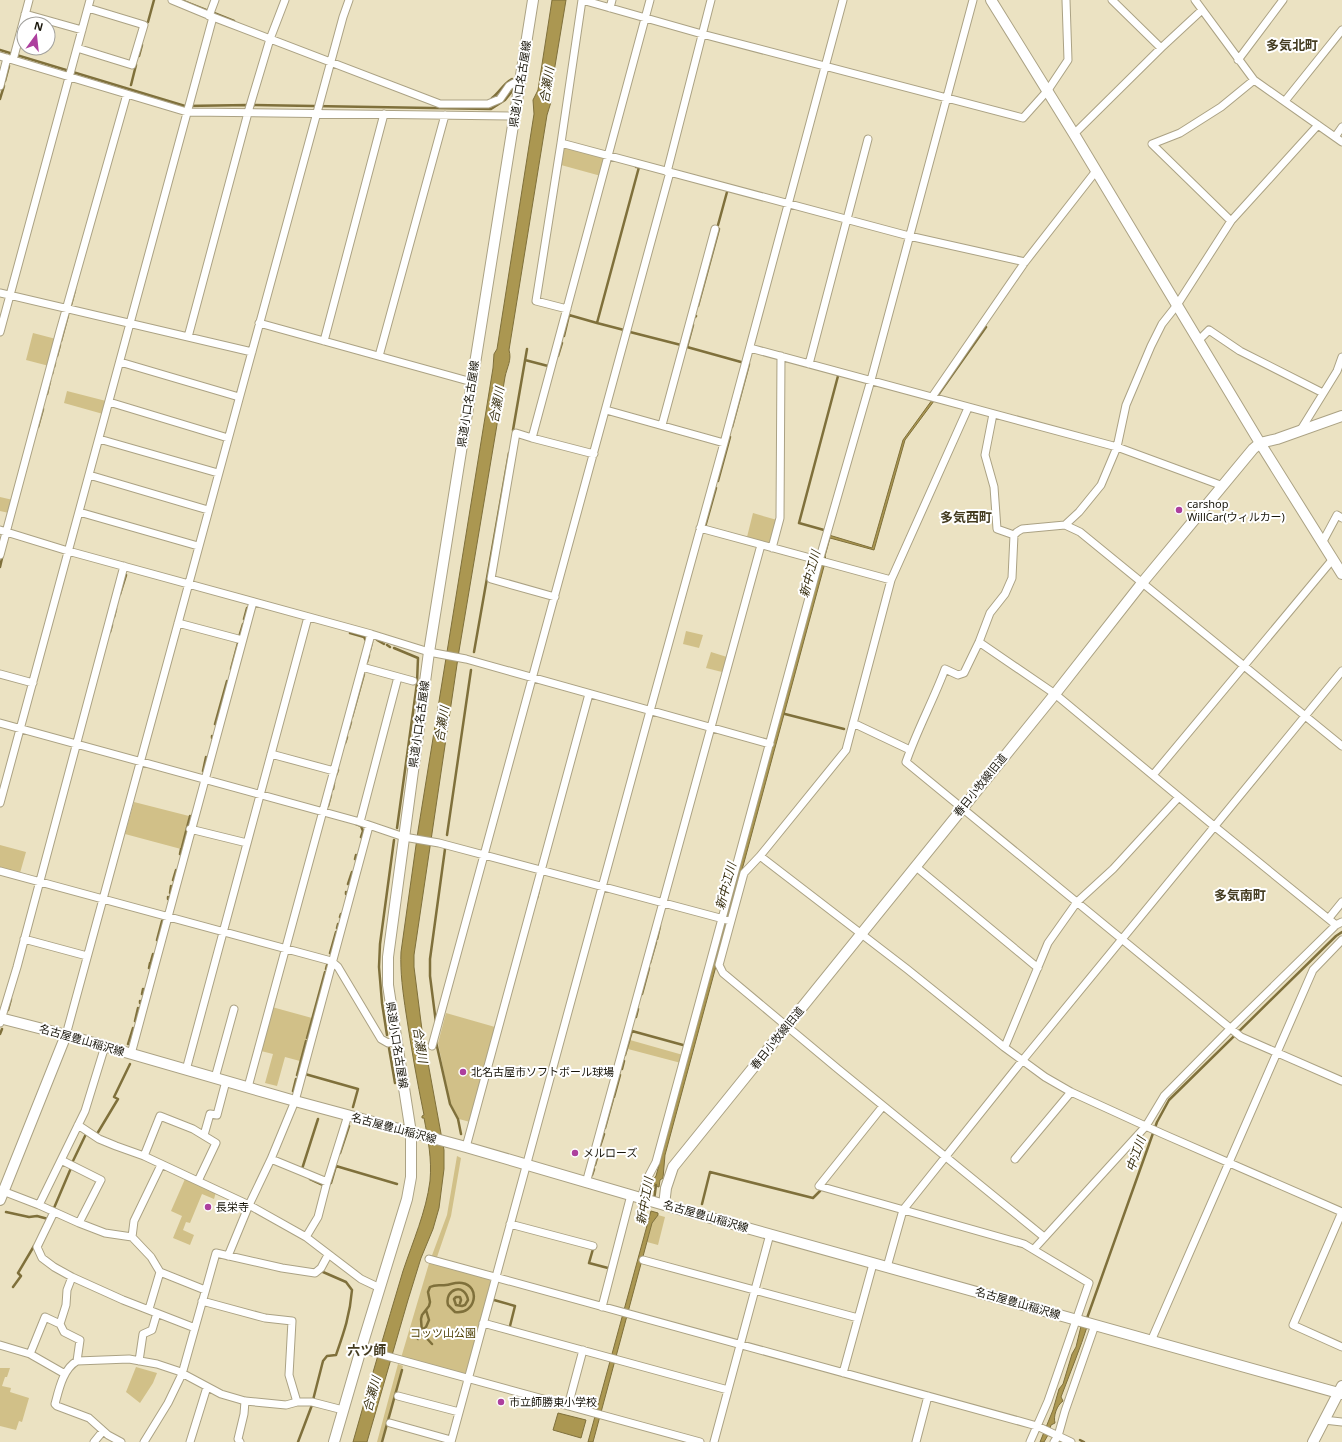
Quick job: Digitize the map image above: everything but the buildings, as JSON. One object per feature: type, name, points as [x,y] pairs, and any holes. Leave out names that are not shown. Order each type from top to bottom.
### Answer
[{"type":"main road","name":"県道小口名古屋線","points":[[334,1442],[343,1410],[365,1351],[380,1288],[407,1199],[411,1178],[412,1133],[388,985],[388,957],[407,837],[472,382],[533,0]]},
{"type":"main road","points":[[991,0],[1048,90],[1260,443],[1342,574]]},
{"type":"main road","points":[[1260,443],[1277,439],[1342,416]]},
{"type":"main road","name":"春日小牧線旧道","points":[[662,1204],[674,1167],[1055,694],[1142,583],[1253,449],[1260,443]]},
{"type":"main road","name":"名古屋豊山稲沢線","points":[[1,1020],[66,1035],[186,1070],[466,1147],[586,1183],[873,1264],[1151,1341],[1341,1391]]},
{"type":"main road","points":[[1,1194],[66,1035]]},
{"type":"main road","points":[[1313,1442],[1341,1391]]},
{"type":"street","points":[[0,86],[12,57],[29,0]]},
{"type":"street","points":[[0,332],[90,0]]},
{"type":"street","points":[[172,0],[211,17],[440,104],[488,104],[500,99],[509,86],[514,83],[520,83]]},
{"type":"street","points":[[0,803],[189,108],[215,0]]},
{"type":"street","points":[[188,337],[250,108],[270,39],[285,0]]},
{"type":"street","points":[[66,1035],[259,323],[343,17],[350,0]]},
{"type":"street","points":[[567,310],[536,301],[582,0],[702,34],[826,65],[1023,118],[1048,90],[1068,60],[1066,0]]},
{"type":"street","points":[[610,8],[612,0]]},
{"type":"street","points":[[532,438],[650,0]]},
{"type":"street","points":[[432,1046],[606,410],[711,0]]},
{"type":"street","points":[[390,1423],[451,1441],[750,348],[843,0]]},
{"type":"street","points":[[602,1307],[647,1179],[656,1162],[726,920],[770,744],[822,562],[973,0]]},
{"type":"street","points":[[1112,0],[1161,48]]},
{"type":"street","points":[[1195,0],[1202,5],[1238,60],[1254,80],[1342,142]]},
{"type":"street","points":[[1238,60],[1283,0]]},
{"type":"street","points":[[1074,134],[1202,5]]},
{"type":"street","points":[[77,48],[132,65],[144,24],[88,8]]},
{"type":"street","points":[[25,14],[82,30]]},
{"type":"street","points":[[1285,101],[1342,30]]},
{"type":"street","points":[[0,56],[12,57],[71,73],[127,94],[189,108],[318,109],[384,114],[515,116]]},
{"type":"street","points":[[1231,221],[1152,144],[1180,133],[1221,107],[1254,80]]},
{"type":"street","points":[[0,555],[3,531],[127,94]]},
{"type":"street","points":[[324,341],[384,114]]},
{"type":"street","points":[[379,356],[445,115]]},
{"type":"street","points":[[1065,525],[1080,512],[1101,485],[1117,447],[1126,405],[1162,324],[1177,305],[1231,221],[1318,125]]},
{"type":"street","points":[[1335,137],[1342,128]]},
{"type":"street","points":[[809,364],[868,139]]},
{"type":"street","points":[[561,143],[909,236],[1025,262]]},
{"type":"street","points":[[932,397],[1025,262],[1096,171]]},
{"type":"street","points":[[662,425],[715,229]]},
{"type":"street","points":[[0,293],[252,352]]},
{"type":"street","points":[[259,323],[472,382]]},
{"type":"street","points":[[1199,340],[1209,330],[1240,351],[1323,393]]},
{"type":"street","points":[[750,348],[871,380],[938,400],[1117,447],[1223,486]]},
{"type":"street","points":[[772,548],[780,518],[781,356]]},
{"type":"street","points":[[1300,431],[1336,371],[1342,357]]},
{"type":"street","points":[[120,362],[239,397]]},
{"type":"street","points":[[109,402],[228,438]]},
{"type":"street","points":[[968,408],[891,580],[846,750],[760,856],[744,873],[726,920],[719,965],[723,973],[1044,1238]]},
{"type":"street","points":[[606,410],[724,443]]},
{"type":"street","points":[[993,414],[985,455],[994,487],[996,529],[1014,535]]},
{"type":"street","points":[[555,597],[491,580],[516,434],[594,454]]},
{"type":"street","points":[[99,439],[218,474]]},
{"type":"street","points":[[89,475],[208,510]]},
{"type":"street","points":[[79,512],[198,546]]},
{"type":"street","points":[[1322,543],[1337,515],[1342,518]]},
{"type":"street","points":[[1342,746],[1080,532],[1065,525],[1022,530],[1014,535],[1012,578],[1005,594],[990,612],[979,642],[964,673],[958,675],[945,669],[935,696],[906,762],[1241,1037],[1342,1081]]},
{"type":"street","points":[[700,528],[891,580]]},
{"type":"street","points":[[3,531],[68,551],[371,634],[433,653],[464,658],[770,744]]},
{"type":"street","points":[[586,1183],[761,545]]},
{"type":"street","points":[[1153,775],[1243,665],[1333,560]]},
{"type":"street","points":[[1,1020],[40,882],[124,566]]},
{"type":"street","points":[[131,1054],[190,828],[253,602]]},
{"type":"street","points":[[186,1070],[308,617]]},
{"type":"street","points":[[178,623],[242,640]]},
{"type":"street","points":[[248,1087],[371,634]]},
{"type":"street","points":[[979,642],[1055,694],[1214,826],[1329,918],[1339,923],[1231,1028],[1164,1096],[1147,1126],[1034,1249]]},
{"type":"street","points":[[362,667],[413,681]]},
{"type":"street","points":[[887,1267],[903,1210],[1022,1061],[1342,670]]},
{"type":"street","points":[[0,674],[33,683]]},
{"type":"street","points":[[360,822],[398,677]]},
{"type":"street","points":[[466,1147],[589,694]]},
{"type":"street","points":[[0,723],[360,822],[407,837],[436,842],[726,920]]},
{"type":"street","points":[[853,723],[910,750]]},
{"type":"street","points":[[271,754],[334,771]]},
{"type":"street","points":[[1006,1044],[1048,943],[1077,902],[1113,869],[1179,797]]},
{"type":"street","points":[[228,1256],[249,1205],[271,1159],[294,1100],[369,826]]},
{"type":"street","points":[[190,828],[247,844]]},
{"type":"street","points":[[760,856],[1022,1061],[1045,1077],[1071,1092],[1163,1134],[1342,1212],[1293,1325],[1342,1347]]},
{"type":"street","points":[[915,866],[1038,968]]},
{"type":"street","points":[[0,871],[331,961],[338,967],[382,1039],[388,1042],[396,1041]]},
{"type":"street","points":[[1329,918],[1342,902]]},
{"type":"street","points":[[24,939],[87,956]]},
{"type":"street","points":[[1151,1341],[1312,970],[1342,940]]},
{"type":"street","points":[[215,1078],[234,1009]]},
{"type":"street","points":[[39,1205],[85,1110],[105,1046]]},
{"type":"street","points":[[204,1135],[210,1114],[217,1115],[226,1081]]},
{"type":"street","points":[[1015,1159],[1071,1092]]},
{"type":"street","points":[[883,1106],[818,1186],[1024,1244],[1089,1283],[1048,1401],[1030,1442]]},
{"type":"street","points":[[306,1237],[318,1217],[327,1182],[348,1115]]},
{"type":"street","points":[[144,1156],[160,1116],[193,1128],[216,1142],[198,1181]]},
{"type":"street","points":[[78,1125],[99,1139],[144,1156],[249,1205],[306,1237],[361,1279],[380,1288]]},
{"type":"street","points":[[271,1159],[327,1182]]},
{"type":"street","points":[[61,1160],[101,1180],[79,1224]]},
{"type":"street","points":[[132,1237],[134,1221],[161,1165]]},
{"type":"street","points":[[1,1194],[39,1205],[79,1224],[105,1233],[132,1237],[151,1257],[160,1272],[205,1290]]},
{"type":"street","points":[[54,1212],[37,1247],[42,1258],[72,1277],[123,1300],[195,1328]]},
{"type":"street","points":[[510,1224],[593,1246]]},
{"type":"street","points":[[714,1442],[770,1234]]},
{"type":"street","points":[[144,1442],[168,1403],[182,1374],[216,1253],[282,1268],[315,1273],[321,1268],[328,1255]]},
{"type":"street","points":[[429,1259],[740,1346],[1036,1426],[1055,1437],[1071,1442]]},
{"type":"street","points":[[643,1260],[858,1318]]},
{"type":"street","points":[[843,1373],[873,1264]]},
{"type":"street","points":[[149,1309],[160,1272]]},
{"type":"street","points":[[60,1324],[66,1304],[67,1290],[72,1277]]},
{"type":"street","points":[[202,1301],[265,1318],[292,1321],[289,1375],[297,1402]]},
{"type":"street","points":[[139,1361],[143,1334],[152,1330],[157,1313]]},
{"type":"street","points":[[30,1354],[45,1317],[60,1324],[64,1332],[80,1340],[77,1361]]},
{"type":"street","points":[[483,1323],[728,1390]]},
{"type":"street","points":[[1055,1437],[1095,1325]]},
{"type":"street","points":[[0,1345],[30,1354],[65,1374]]},
{"type":"street","points":[[568,1406],[583,1350]]},
{"type":"street","points":[[365,1351],[700,1442]]},
{"type":"street","points":[[121,1442],[103,1431],[89,1418],[57,1406],[56,1404],[65,1374],[72,1364],[77,1361],[129,1359],[157,1364],[178,1371],[221,1394],[245,1401],[286,1405],[297,1402],[312,1402],[343,1410]]},
{"type":"street","points":[[190,1442],[207,1387]]},
{"type":"street","points":[[398,1396],[459,1412]]},
{"type":"street","points":[[919,1441],[928,1396]]},
{"type":"street","points":[[240,1442],[238,1439],[244,1414],[245,1401]]},
{"type":"street","points":[[1324,1420],[1342,1422]]},
{"type":"street","points":[[94,1442],[103,1431]]},
{"type":"green space","points":[[565,147],[604,158],[601,176],[561,165],[563,150]]},
{"type":"green space","points":[[33,333],[56,339],[49,366],[26,360]]},
{"type":"green space","points":[[67,391],[106,401],[103,414],[64,403]]},
{"type":"green space","points":[[0,497],[13,500],[9,513],[0,511]]},
{"type":"green space","points":[[753,513],[777,520],[771,542],[769,543],[747,537]]},
{"type":"green space","points":[[686,631],[703,635],[699,648],[683,644]]},
{"type":"green space","points":[[711,652],[727,657],[722,672],[706,668]]},
{"type":"green space","points":[[134,802],[189,816],[181,849],[125,834]]},
{"type":"green space","points":[[0,845],[26,852],[20,873],[0,867]]},
{"type":"green space","points":[[272,1007],[312,1018],[300,1061],[285,1057],[277,1086],[265,1083],[273,1054],[261,1051]]},
{"type":"green space","name":"北名古屋市ソフトボール球場","points":[[446,1013],[495,1027],[470,1122],[459,1119],[450,1102],[438,1043]]},
{"type":"green space","points":[[630,1040],[683,1055],[681,1063],[628,1049]]},
{"type":"green space","points":[[457,1156],[461,1158],[451,1216],[436,1260],[431,1258],[447,1215]]},
{"type":"green space","points":[[185,1179],[216,1192],[214,1199],[202,1194],[190,1223],[186,1222],[183,1230],[194,1235],[190,1245],[173,1238],[182,1216],[171,1211]]},
{"type":"green space","points":[[658,1215],[665,1217],[658,1245],[647,1242],[652,1223]]},
{"type":"green space","name":"コッツ山公園","points":[[430,1260],[488,1277],[491,1282],[467,1372],[461,1375],[401,1358]]},
{"type":"green space","points":[[398,1364],[403,1366],[381,1442],[377,1442]]},
{"type":"green space","points":[[136,1367],[157,1373],[153,1383],[140,1403],[126,1392]]},
{"type":"green space","points":[[0,1368],[10,1368],[2,1386],[11,1388],[10,1392],[29,1398],[22,1422],[19,1421],[16,1430],[0,1426]]},
{"type":"water","name":"合瀬川","points":[[552,0],[566,0],[550,96],[551,102],[547,115],[509,350],[510,360],[505,377],[459,651],[414,955],[414,967],[422,1030],[444,1150],[444,1169],[439,1208],[408,1300],[367,1442],[353,1442],[403,1271],[422,1215],[430,1181],[429,1149],[424,1118],[422,1118],[424,1115],[405,1005],[401,975],[401,952],[418,831],[534,114],[533,100],[538,90]]},
{"type":"water","points":[[932,400],[934,401],[905,440],[874,550],[830,538],[825,556],[826,559],[665,1155],[663,1178],[660,1180],[659,1187],[651,1185],[656,1176],[829,535],[872,548],[903,440]]},
{"type":"water","points":[[651,1211],[658,1213],[658,1215],[652,1223],[593,1442],[588,1442]]},
{"type":"water","points":[[1082,1322],[1088,1324],[1061,1397],[1063,1401],[1056,1411],[1055,1423],[1051,1425],[1044,1442],[1040,1442],[1053,1410],[1059,1389],[1063,1384],[1072,1354],[1076,1347]]},
{"type":"water","points":[[558,1413],[586,1420],[581,1438],[553,1430]]},
{"type":"waterway","points":[[148,22],[154,0]]},
{"type":"waterway","points":[[181,0],[206,10]]},
{"type":"waterway","points":[[214,13],[234,21]]},
{"type":"waterway","points":[[139,56],[142,45]]},
{"type":"waterway","points":[[0,50],[185,106],[248,105],[491,109],[505,100],[513,90],[516,90]]},
{"type":"waterway","points":[[131,85],[136,65]]},
{"type":"waterway","points":[[5,81],[9,66]]},
{"type":"waterway","points":[[492,98],[506,83],[512,79]]},
{"type":"waterway","points":[[0,99],[4,86]]},
{"type":"waterway","points":[[624,330],[597,323],[639,167],[636,167]]},
{"type":"waterway","points":[[718,225],[727,192]]},
{"type":"waterway","points":[[698,306],[719,229]]},
{"type":"waterway","points":[[71,305],[75,290]]},
{"type":"waterway","points":[[61,341],[68,315]]},
{"type":"waterway","points":[[564,336],[569,315],[597,323]]},
{"type":"waterway","points":[[693,325],[687,347],[741,362]]},
{"type":"waterway","name":"新中江川","points":[[938,395],[986,327]]},
{"type":"waterway","points":[[630,332],[681,345]]},
{"type":"waterway","points":[[558,356],[562,343]]},
{"type":"waterway","points":[[57,356],[60,345]]},
{"type":"waterway","points":[[513,430],[527,349]]},
{"type":"waterway","points":[[525,360],[548,366]]},
{"type":"waterway","points":[[54,367],[55,363]]},
{"type":"waterway","points":[[732,427],[749,364]]},
{"type":"waterway","points":[[52,374],[53,370]]},
{"type":"waterway","points":[[824,530],[799,523],[838,376]]},
{"type":"waterway","points":[[47,394],[50,381]]},
{"type":"waterway","points":[[38,427],[43,409]]},
{"type":"waterway","points":[[718,481],[730,437]]},
{"type":"waterway","points":[[474,652],[509,453]]},
{"type":"waterway","points":[[707,527],[705,527],[716,488]]},
{"type":"waterway","points":[[0,567],[3,554]]},
{"type":"waterway","points":[[120,594],[126,575]]},
{"type":"waterway","points":[[244,619],[247,608]]},
{"type":"waterway","points":[[114,617],[116,609]]},
{"type":"waterway","points":[[239,637],[243,624]]},
{"type":"waterway","points":[[110,632],[112,625]]},
{"type":"waterway","points":[[350,633],[364,637],[366,641]]},
{"type":"waterway","points":[[377,640],[384,644]]},
{"type":"waterway","points":[[370,650],[372,642]]},
{"type":"waterway","points":[[231,669],[238,643]]},
{"type":"waterway","points":[[394,648],[418,658],[417,683],[397,828]]},
{"type":"waterway","points":[[367,662],[369,655]]},
{"type":"waterway","points":[[447,835],[471,670]]},
{"type":"waterway","points":[[352,717],[364,674]]},
{"type":"waterway","points":[[215,724],[227,681]]},
{"type":"waterway","points":[[785,714],[844,729]]},
{"type":"waterway","points":[[349,729],[351,722]]},
{"type":"waterway","points":[[345,743],[347,737]]},
{"type":"waterway","points":[[203,771],[206,757]]},
{"type":"waterway","points":[[336,775],[338,770]]},
{"type":"waterway","points":[[333,789],[334,783]]},
{"type":"waterway","points":[[328,806],[331,795]]},
{"type":"waterway","points":[[182,847],[190,816]]},
{"type":"waterway","points":[[356,824],[361,826],[363,831],[361,837]]},
{"type":"waterway","points":[[387,1035],[382,1003],[379,967],[380,944],[394,840]]},
{"type":"waterway","points":[[180,854],[181,849]]},
{"type":"waterway","points":[[436,1023],[430,976],[430,959],[445,849]]},
{"type":"waterway","points":[[355,859],[356,855]]},
{"type":"waterway","points":[[173,880],[176,870]]},
{"type":"waterway","points":[[348,884],[352,872]]},
{"type":"waterway","points":[[170,893],[171,886]]},
{"type":"waterway","points":[[537,898],[539,890]]},
{"type":"waterway","points":[[157,940],[162,921]]},
{"type":"waterway","points":[[337,928],[338,924]]},
{"type":"waterway","points":[[657,939],[660,926]]},
{"type":"waterway","points":[[330,953],[336,932]]},
{"type":"waterway","name":"中江川","points":[[1086,1321],[1157,1122],[1169,1100],[1336,936],[1342,932]]},
{"type":"waterway","points":[[650,963],[656,942]]},
{"type":"waterway","points":[[151,961],[153,954]]},
{"type":"waterway","points":[[149,968],[150,963]]},
{"type":"waterway","points":[[326,969],[327,965]]},
{"type":"waterway","points":[[642,994],[649,968]]},
{"type":"waterway","points":[[307,1038],[325,972]]},
{"type":"waterway","points":[[142,994],[143,989]]},
{"type":"waterway","points":[[8,1010],[11,999]]},
{"type":"waterway","points":[[135,1021],[138,1008]]},
{"type":"waterway","points":[[636,1017],[638,1009]]},
{"type":"waterway","points":[[128,1044],[133,1028]]},
{"type":"waterway","points":[[0,1034],[2,1029]]},
{"type":"waterway","points":[[625,1055],[632,1031],[683,1045]]},
{"type":"waterway","points":[[297,1075],[306,1041]]},
{"type":"waterway","points":[[436,1042],[450,1104],[458,1119],[461,1134]]},
{"type":"waterway","points":[[389,1048],[395,1083]]},
{"type":"waterway","points":[[622,1069],[624,1061]]},
{"type":"waterway","points":[[97,1134],[118,1099],[114,1097],[130,1064]]},
{"type":"waterway","points":[[305,1074],[358,1089],[353,1107]]},
{"type":"waterway","points":[[614,1097],[620,1075]]},
{"type":"waterway","points":[[293,1091],[296,1079]]},
{"type":"waterway","points":[[605,1128],[613,1099]]},
{"type":"waterway","points":[[302,1169],[318,1119]]},
{"type":"waterway","points":[[340,1153],[349,1126]]},
{"type":"waterway","points":[[72,1163],[86,1134]]},
{"type":"waterway","points":[[600,1146],[604,1134]]},
{"type":"waterway","points":[[595,1165],[599,1151]]},
{"type":"waterway","points":[[331,1183],[336,1166],[397,1184]]},
{"type":"waterway","points":[[54,1208],[71,1168]]},
{"type":"waterway","points":[[592,1175],[594,1169]]},
{"type":"waterway","points":[[702,1204],[710,1172],[813,1198],[820,1191]]},
{"type":"waterway","points":[[310,1179],[323,1185]]},
{"type":"waterway","name":"新中江川","points":[[654,1200],[656,1185]]},
{"type":"waterway","points":[[6,1212],[48,1219]]},
{"type":"waterway","points":[[13,1287],[21,1276],[18,1273],[34,1246]]},
{"type":"waterway","points":[[592,1249],[589,1263],[608,1268]]},
{"type":"waterway","points":[[313,1400],[323,1361],[327,1356],[336,1355],[348,1315],[352,1290],[346,1282],[323,1272]]},
{"type":"waterway","points":[[432,1344],[422,1333],[421,1319],[422,1315],[429,1306],[430,1302],[428,1292],[430,1287],[458,1283],[468,1285],[474,1294],[474,1300],[468,1309],[462,1312],[455,1312],[448,1305],[449,1295],[455,1290],[459,1289],[463,1291],[468,1300],[465,1305],[462,1306],[456,1305],[454,1299],[456,1297],[460,1297],[460,1303]]},
{"type":"waterway","points":[[494,1300],[515,1306],[510,1326]]},
{"type":"waterway","points":[[423,1329],[426,1327],[429,1320],[426,1310]]},
{"type":"waterway","points":[[418,1339],[422,1333]]},
{"type":"waterway","points":[[382,1442],[402,1370]]},
{"type":"waterway","points":[[298,1442],[312,1405]]},
{"type":"waterway","points":[[1080,1440],[1084,1442]]},
{"type":"place","name":"carshop WillCar(ウィルカー)","points":[[1179,510]]},
{"type":"place","name":"北名古屋市ソフトボール球場","points":[[463,1072]]},
{"type":"place","name":"メルローズ","points":[[575,1153]]},
{"type":"place","name":"長栄寺","points":[[208,1207]]},
{"type":"place","name":"市立師勝東小学校","points":[[501,1402]]},
{"type":"district","name":"多気北町","points":[[1292,45]]},
{"type":"district","name":"多気西町","points":[[966,517]]},
{"type":"district","name":"多気南町","points":[[1240,895]]},
{"type":"district","name":"六ツ師","points":[[367,1350]]}]
